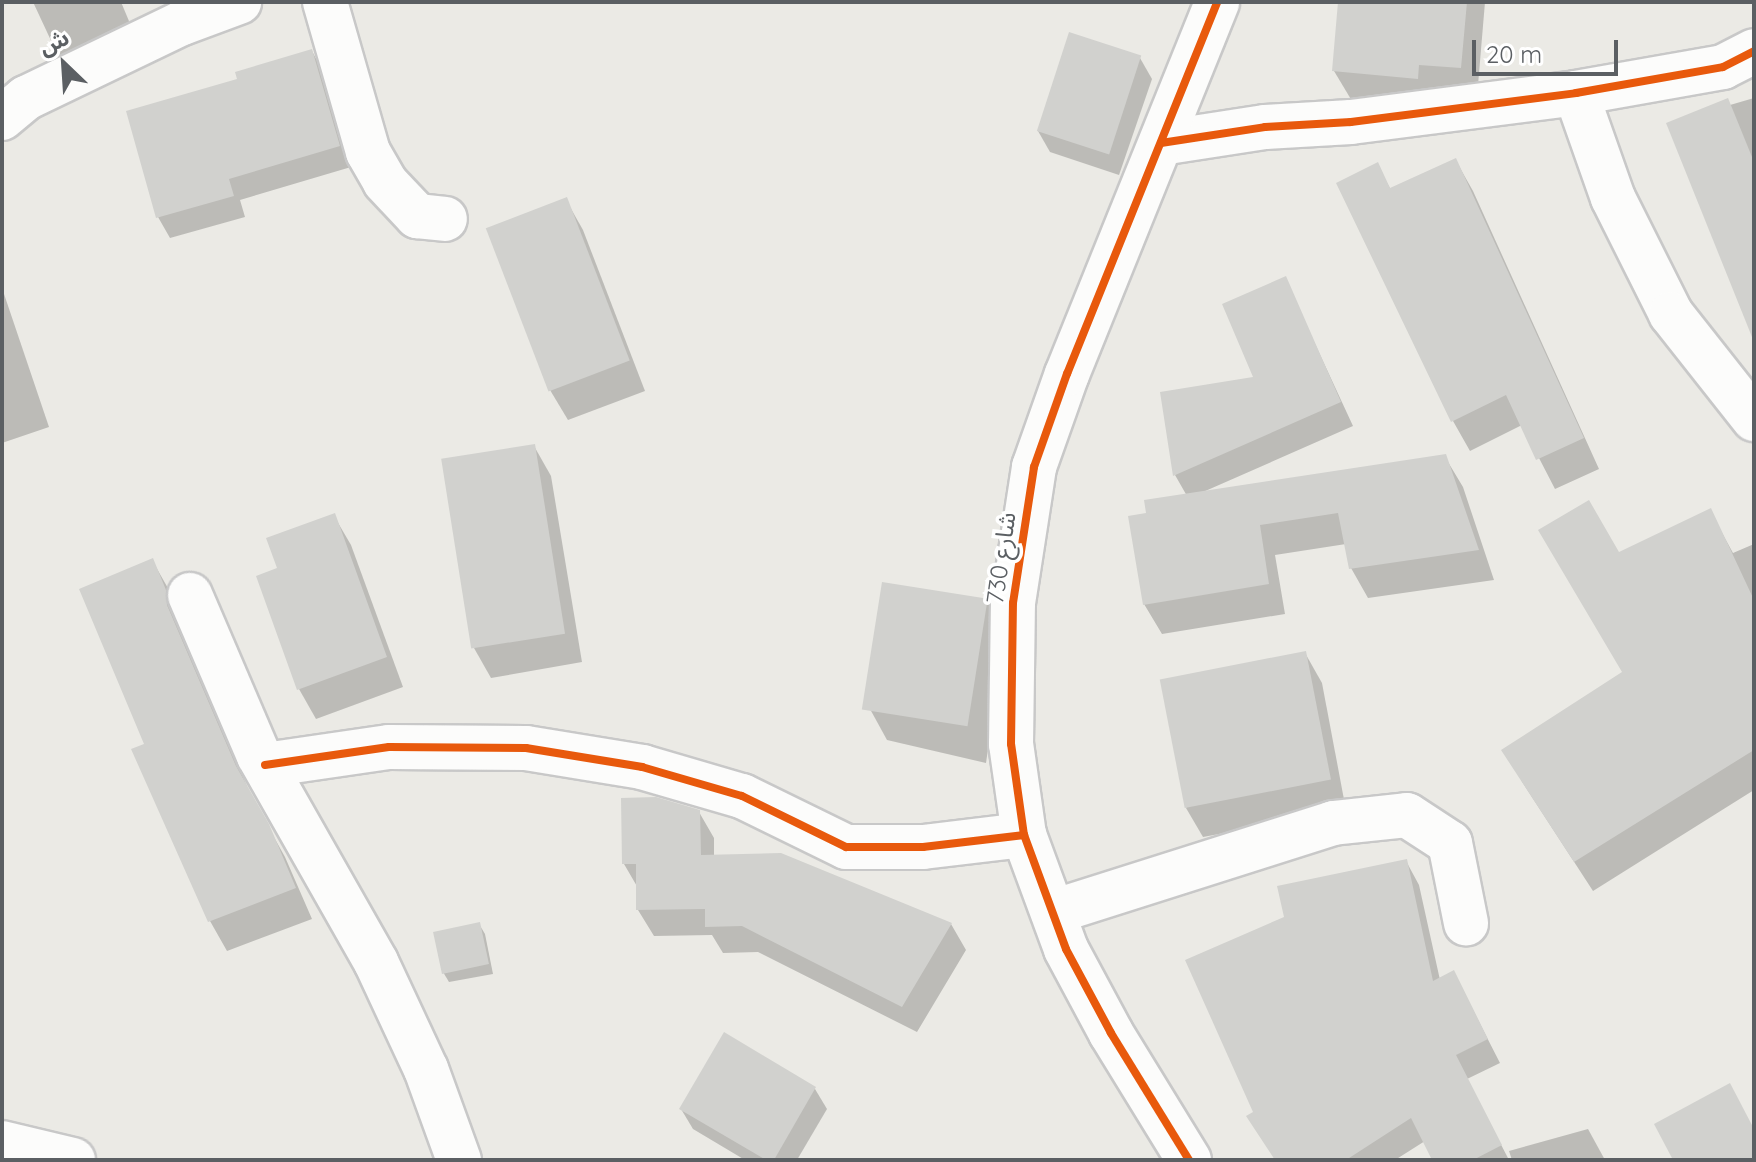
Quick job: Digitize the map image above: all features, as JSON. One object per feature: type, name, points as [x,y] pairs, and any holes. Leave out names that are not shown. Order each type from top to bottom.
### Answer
[{"type":"street","points":[[2,118],[26,98],[54,84],[182,23],[239,2]]},
{"type":"street","points":[[325,2],[368,152],[385,182],[417,216],[445,219]]},
{"type":"street","name":"شارع 730","points":[[1189,1160],[1111,1033],[1066,949],[1024,835],[1011,744],[1013,603],[1034,467],[1067,374],[1217,2]]},
{"type":"street","points":[[1161,143],[1265,127],[1351,122],[1576,93],[1723,67],[1754,51]]},
{"type":"street","points":[[1576,93],[1613,198],[1671,314],[1754,419]]},
{"type":"street","points":[[190,595],[265,765],[376,962],[426,1069],[459,1160]]},
{"type":"street","points":[[265,765],[389,747],[526,748],[642,767],[742,796],[846,847],[923,847],[1024,835]]},
{"type":"street","points":[[1053,912],[1333,823],[1407,815],[1450,843],[1466,923]]},
{"type":"street","points":[[2,1143],[62,1159]]},
{"type":"building","points":[[1338,2],[1467,2],[1461,68],[1419,65],[1418,79],[1332,71]]},
{"type":"building","points":[[1069,32],[1141,55],[1109,154],[1037,131]]},
{"type":"building","points":[[312,49],[340,146],[229,179],[234,196],[156,218],[126,111],[237,79],[235,72]]},
{"type":"building","points":[[1728,98],[1754,162],[1752,337],[1666,123]]},
{"type":"building","points":[[1456,158],[1584,438],[1536,460],[1506,395],[1451,422],[1336,183],[1378,162],[1390,188]]},
{"type":"building","points":[[567,197],[630,360],[548,392],[486,228]]},
{"type":"building","points":[[1286,276],[1341,402],[1173,476],[1160,392],[1253,377],[1222,304]]},
{"type":"building","points":[[535,444],[565,634],[471,648],[441,459]]},
{"type":"building","points":[[1446,454],[1479,550],[1349,569],[1338,513],[1260,525],[1269,584],[1143,605],[1128,516],[1146,513],[1144,500]]},
{"type":"building","points":[[1589,500],[1619,552],[1711,508],[1754,600],[1754,750],[1574,862],[1501,750],[1622,672],[1538,530]]},
{"type":"building","points":[[335,513],[387,657],[297,690],[256,576],[277,568],[266,538]]},
{"type":"building","points":[[153,558],[166,590],[167,605],[236,766],[269,824],[296,888],[208,922],[131,749],[144,744],[79,589]]},
{"type":"building","points":[[882,582],[988,599],[968,726],[862,709]]},
{"type":"building","points":[[1306,651],[1331,780],[1185,808],[1160,679]]},
{"type":"building","points":[[656,797],[700,810],[701,855],[781,853],[952,923],[902,1007],[742,926],[705,927],[705,909],[636,910],[636,864],[622,864],[621,798]]},
{"type":"building","points":[[1407,859],[1433,981],[1454,970],[1488,1039],[1456,1055],[1502,1145],[1473,1160],[1432,1160],[1411,1118],[1346,1160],[1275,1160],[1246,1116],[1253,1112],[1185,960],[1284,917],[1277,886]]},
{"type":"building","points":[[480,922],[489,964],[442,974],[433,932]]},
{"type":"building","points":[[724,1032],[816,1087],[774,1160],[766,1160],[679,1109]]},
{"type":"building","points":[[1730,1083],[1754,1129],[1754,1160],[1673,1160],[1654,1124]]},
{"type":"cycle path","points":[[1189,1160],[1111,1033],[1066,949],[1024,835],[1011,744],[1013,603],[1034,467],[1067,374],[1217,2]]},
{"type":"cycle path","points":[[1161,143],[1265,127],[1351,122],[1576,93],[1723,67],[1754,51]]},
{"type":"cycle path","points":[[265,765],[389,747],[526,748],[642,767],[742,796],[846,847],[923,847],[1024,835]]}]
